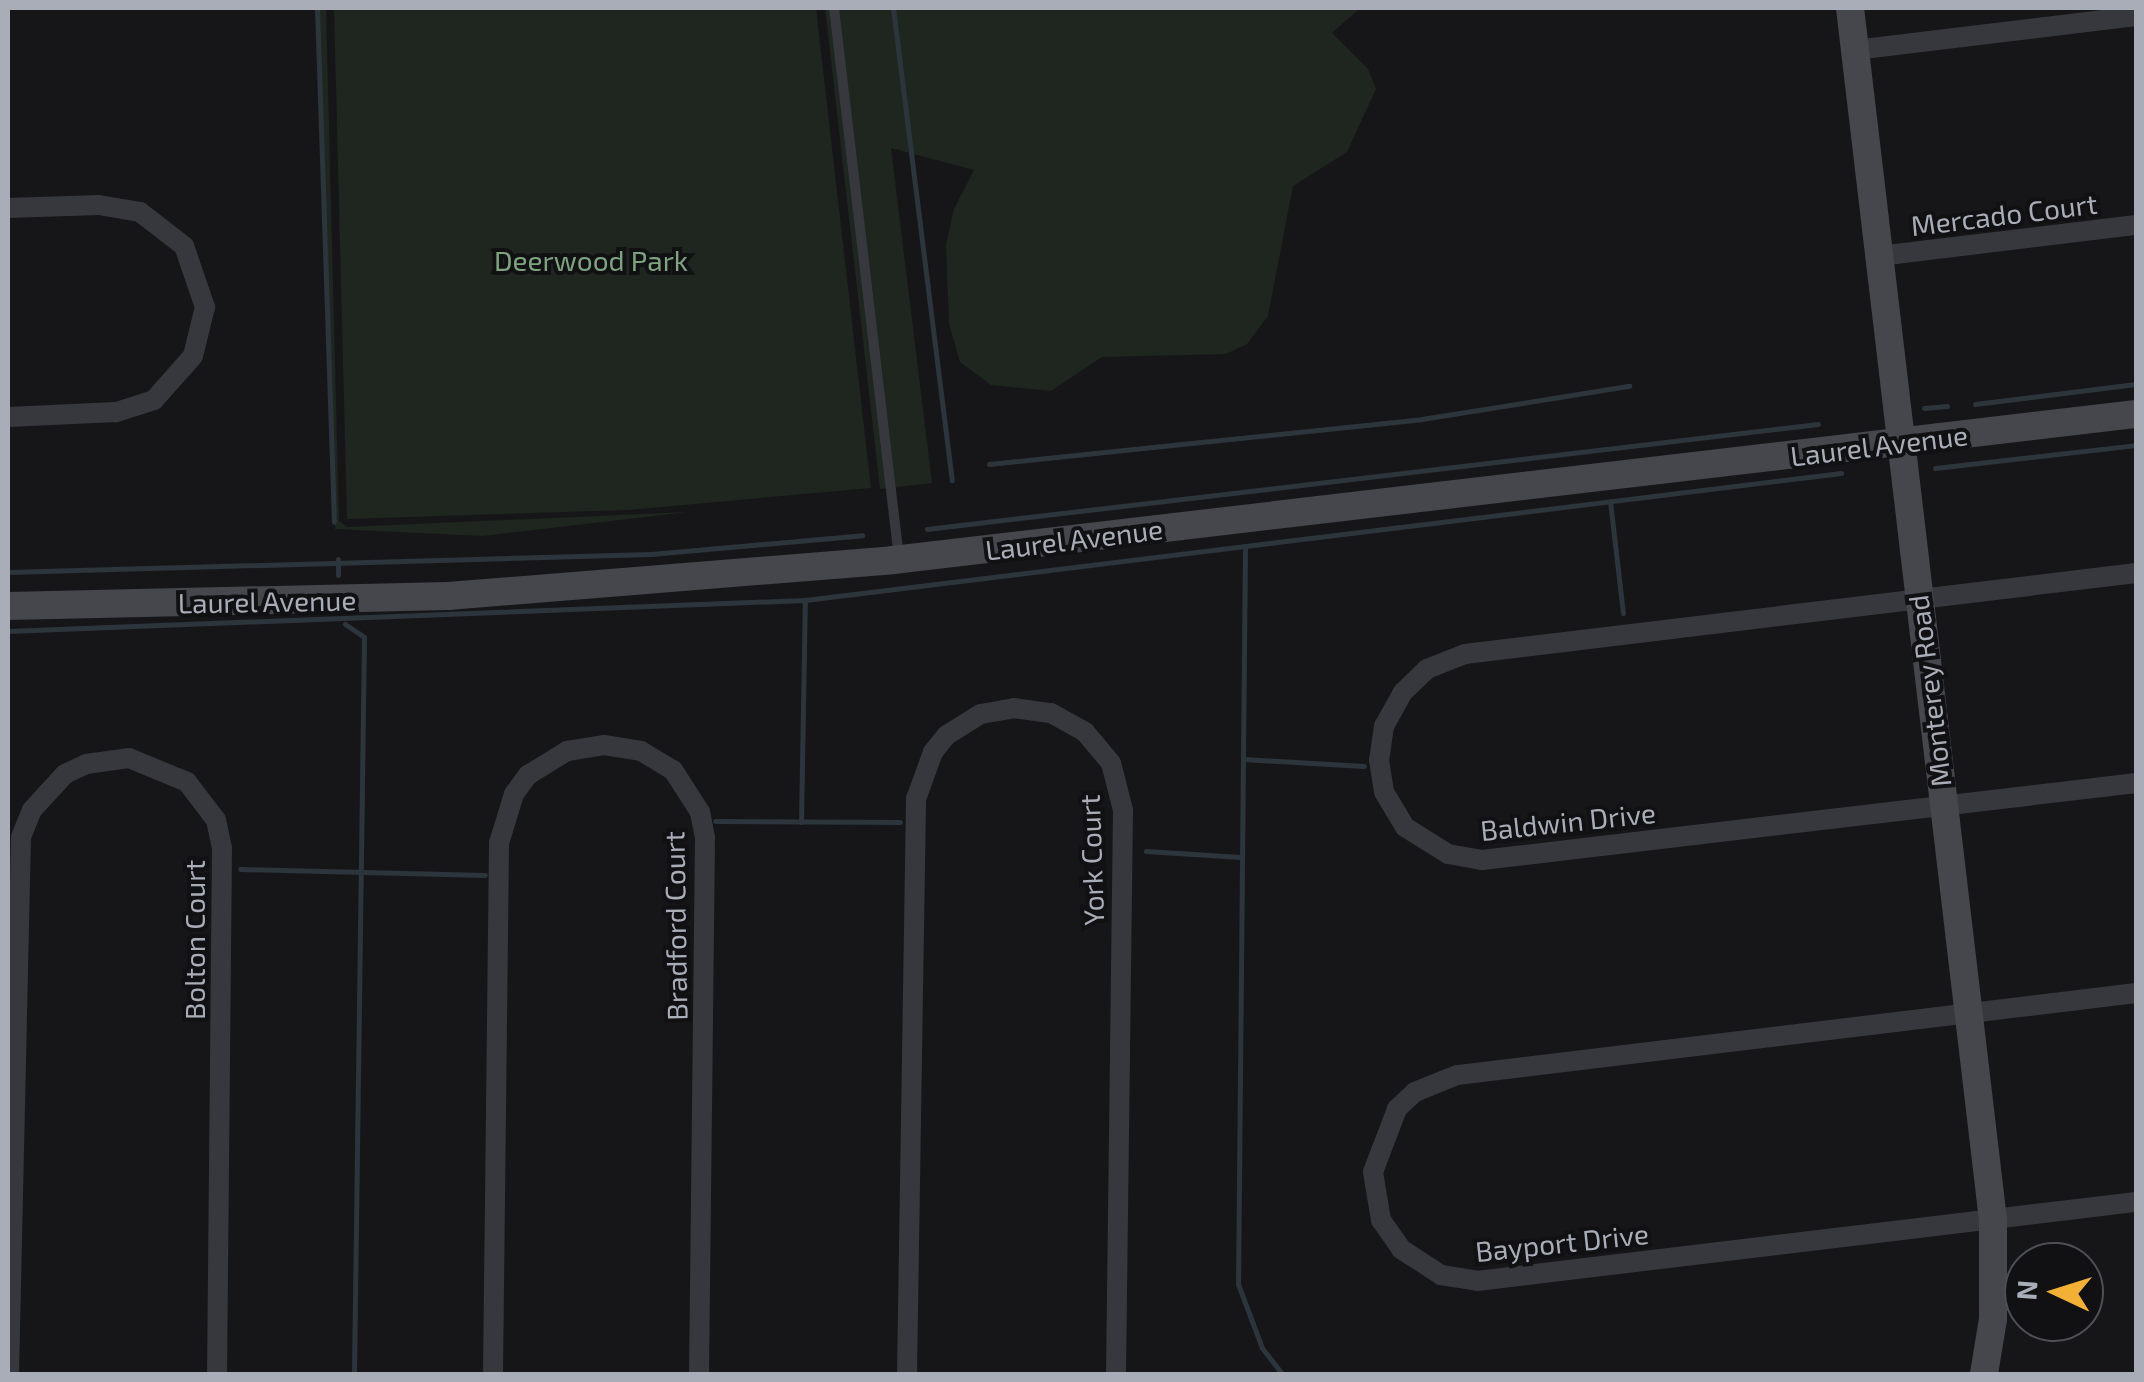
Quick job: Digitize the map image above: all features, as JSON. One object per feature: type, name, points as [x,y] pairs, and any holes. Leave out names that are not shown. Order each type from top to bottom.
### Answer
[{"type":"main road","name":"Monterey Road","points":[[1850,8],[1993,1219],[1993,1319],[1984,1374]]},
{"type":"main road","name":"Laurel Avenue","points":[[8,606],[448,596],[899,559],[2136,414]]},
{"type":"street","points":[[1855,50],[2136,16]]},
{"type":"street","points":[[8,208],[99,205],[140,212],[184,246],[205,307],[194,356],[154,400],[116,412],[8,416]]},
{"type":"street","name":"Mercado Court","points":[[1879,256],[2136,226]]},
{"type":"street","name":"Baldwin Drive","points":[[2136,572],[1465,654],[1427,669],[1402,692],[1384,726],[1379,760],[1384,792],[1406,827],[1448,854],[1482,860],[2136,783]]},
{"type":"street","name":"York Court","points":[[906,1374],[916,798],[933,752],[948,735],[981,714],[1014,708],[1052,713],[1086,732],[1111,763],[1121,798],[1116,1374]]},
{"type":"street","name":"Bradford Court","points":[[494,1374],[499,843],[514,794],[528,775],[568,751],[604,745],[641,750],[673,770],[700,812],[705,838],[699,1374]]},
{"type":"street","name":"Bolton Court","points":[[9,1374],[21,836],[32,810],[65,774],[86,764],[128,758],[187,782],[210,810],[222,848],[217,1374]]},
{"type":"street","name":"Bayport Drive","points":[[2136,993],[1434,1081],[1415,1092],[1385,1126],[1372,1172],[1374,1197],[1390,1236],[1412,1259],[1441,1275],[1477,1281],[2136,1202]]},
{"type":"lane","points":[[834,8],[899,559]]},
{"type":"green space","points":[[318,8],[326,8],[339,521],[347,527],[688,512],[483,536],[335,529]]},
{"type":"green space","name":"Deerwood Park","points":[[334,8],[816,8],[871,488],[628,510],[347,519]]},
{"type":"green space","points":[[825,8],[1360,8],[1332,33],[1368,69],[1376,89],[1347,152],[1293,186],[1268,316],[1247,344],[1226,354],[1102,357],[1051,391],[991,385],[960,362],[949,324],[946,245],[954,209],[974,170],[891,148],[932,483],[880,489]]},
{"type":"waterway","points":[[317,8],[334,522]]},
{"type":"waterway","points":[[893,8],[952,480]]},
{"type":"waterway","points":[[1975,404],[2136,384]]},
{"type":"waterway","points":[[989,464],[1422,419],[1629,386]]},
{"type":"waterway","points":[[1924,408],[1947,406]]},
{"type":"waterway","points":[[927,529],[1818,424]]},
{"type":"waterway","points":[[1935,468],[2136,445]]},
{"type":"waterway","points":[[8,631],[805,600],[1841,473]]},
{"type":"waterway","points":[[1610,501],[1623,613]]},
{"type":"waterway","points":[[8,572],[651,554],[862,535]]},
{"type":"waterway","points":[[1245,546],[1238,1284],[1262,1348],[1282,1374]]},
{"type":"waterway","points":[[338,559],[338,575]]},
{"type":"waterway","points":[[801,822],[805,600]]},
{"type":"waterway","points":[[345,624],[364,637],[354,1374]]},
{"type":"waterway","points":[[1243,759],[1364,766]]},
{"type":"waterway","points":[[715,821],[900,822]]},
{"type":"waterway","points":[[1146,851],[1241,857]]},
{"type":"waterway","points":[[240,869],[485,875]]}]
